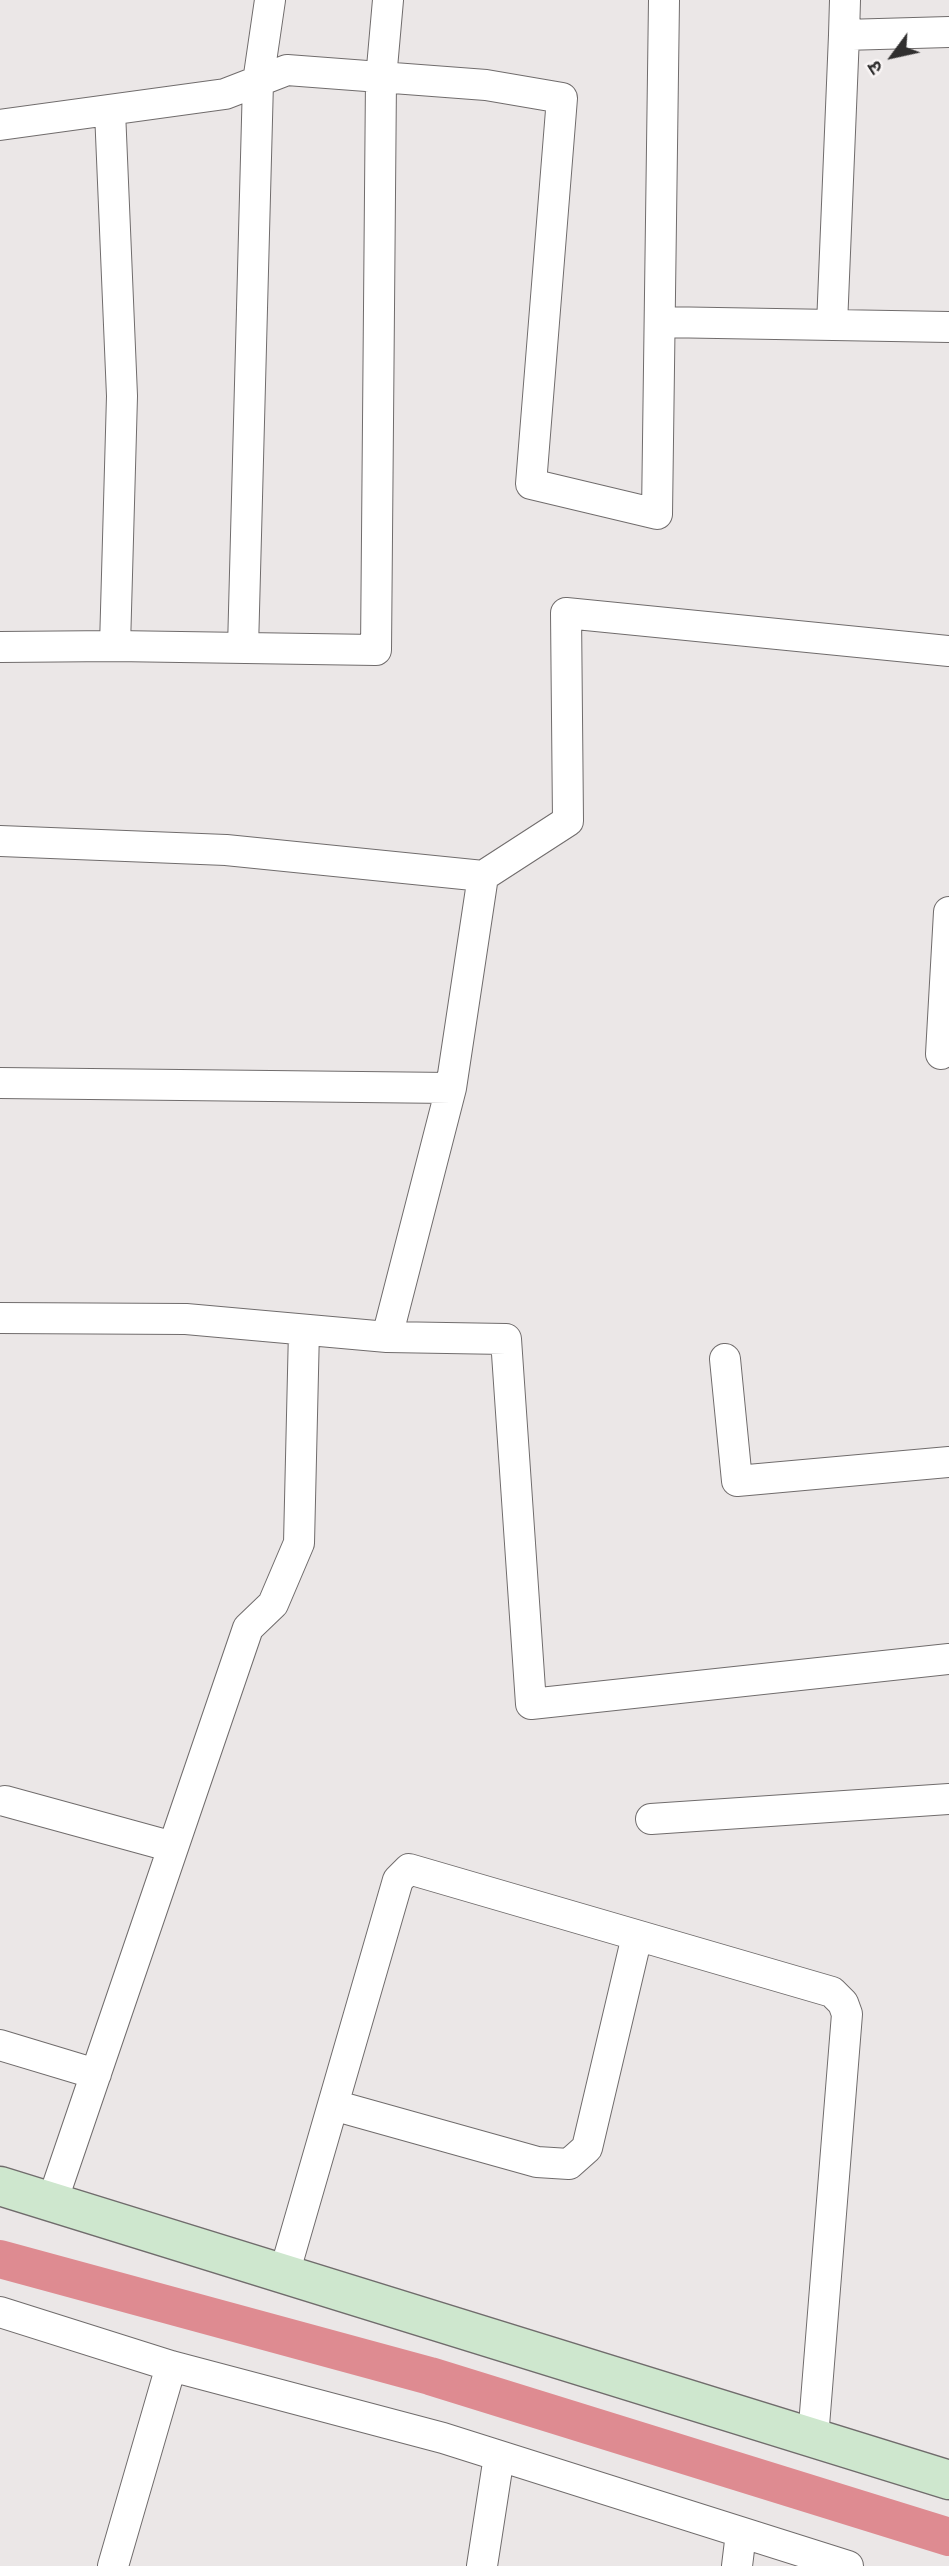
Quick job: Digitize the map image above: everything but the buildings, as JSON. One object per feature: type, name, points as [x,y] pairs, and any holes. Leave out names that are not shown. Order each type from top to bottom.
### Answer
[{"type":"street","points":[[243,648],[258,82],[270,0]]},
{"type":"street","points":[[0,647],[376,650],[381,79],[388,0]]},
{"type":"street","points":[[0,125],[225,94],[287,70],[486,85],[562,98],[531,484],[657,514],[664,0]]},
{"type":"street","points":[[832,325],[845,0]]},
{"type":"street","points":[[844,35],[949,32]]},
{"type":"street","points":[[110,111],[122,396],[115,646]]},
{"type":"street","points":[[660,322],[949,327]]},
{"type":"street","points":[[0,841],[226,850],[483,876],[568,821],[566,613],[949,652]]},
{"type":"street","points":[[387,1337],[451,1088],[483,876]]},
{"type":"street","points":[[942,1054],[949,912]]},
{"type":"street","points":[[0,1083],[451,1088]]},
{"type":"street","points":[[0,1318],[186,1319],[387,1337],[506,1339],[531,1704],[949,1659]]},
{"type":"street","points":[[52,2202],[248,1628],[273,1604],[299,1543],[304,1330]]},
{"type":"street","points":[[725,1359],[737,1481],[949,1462]]},
{"type":"street","points":[[651,1819],[949,1799]]},
{"type":"street","points":[[5,1801],[173,1847]]},
{"type":"street","points":[[284,2274],[398,1880],[409,1869],[832,1992],[843,2003],[847,2014],[813,2438]]},
{"type":"street","points":[[333,2105],[537,2162],[569,2164],[587,2148],[637,1936]]},
{"type":"street","points":[[0,2045],[96,2074]]},
{"type":"street","points":[[0,2186],[949,2480]]},
{"type":"street","points":[[0,2312],[171,2366],[499,2456],[848,2566]]},
{"type":"street","points":[[113,2566],[171,2366]]},
{"type":"street","points":[[482,2566],[499,2456]]},
{"type":"street","points":[[737,2566],[741,2533]]},
{"type":"waterway","points":[[0,2259],[430,2376],[949,2537]]}]
